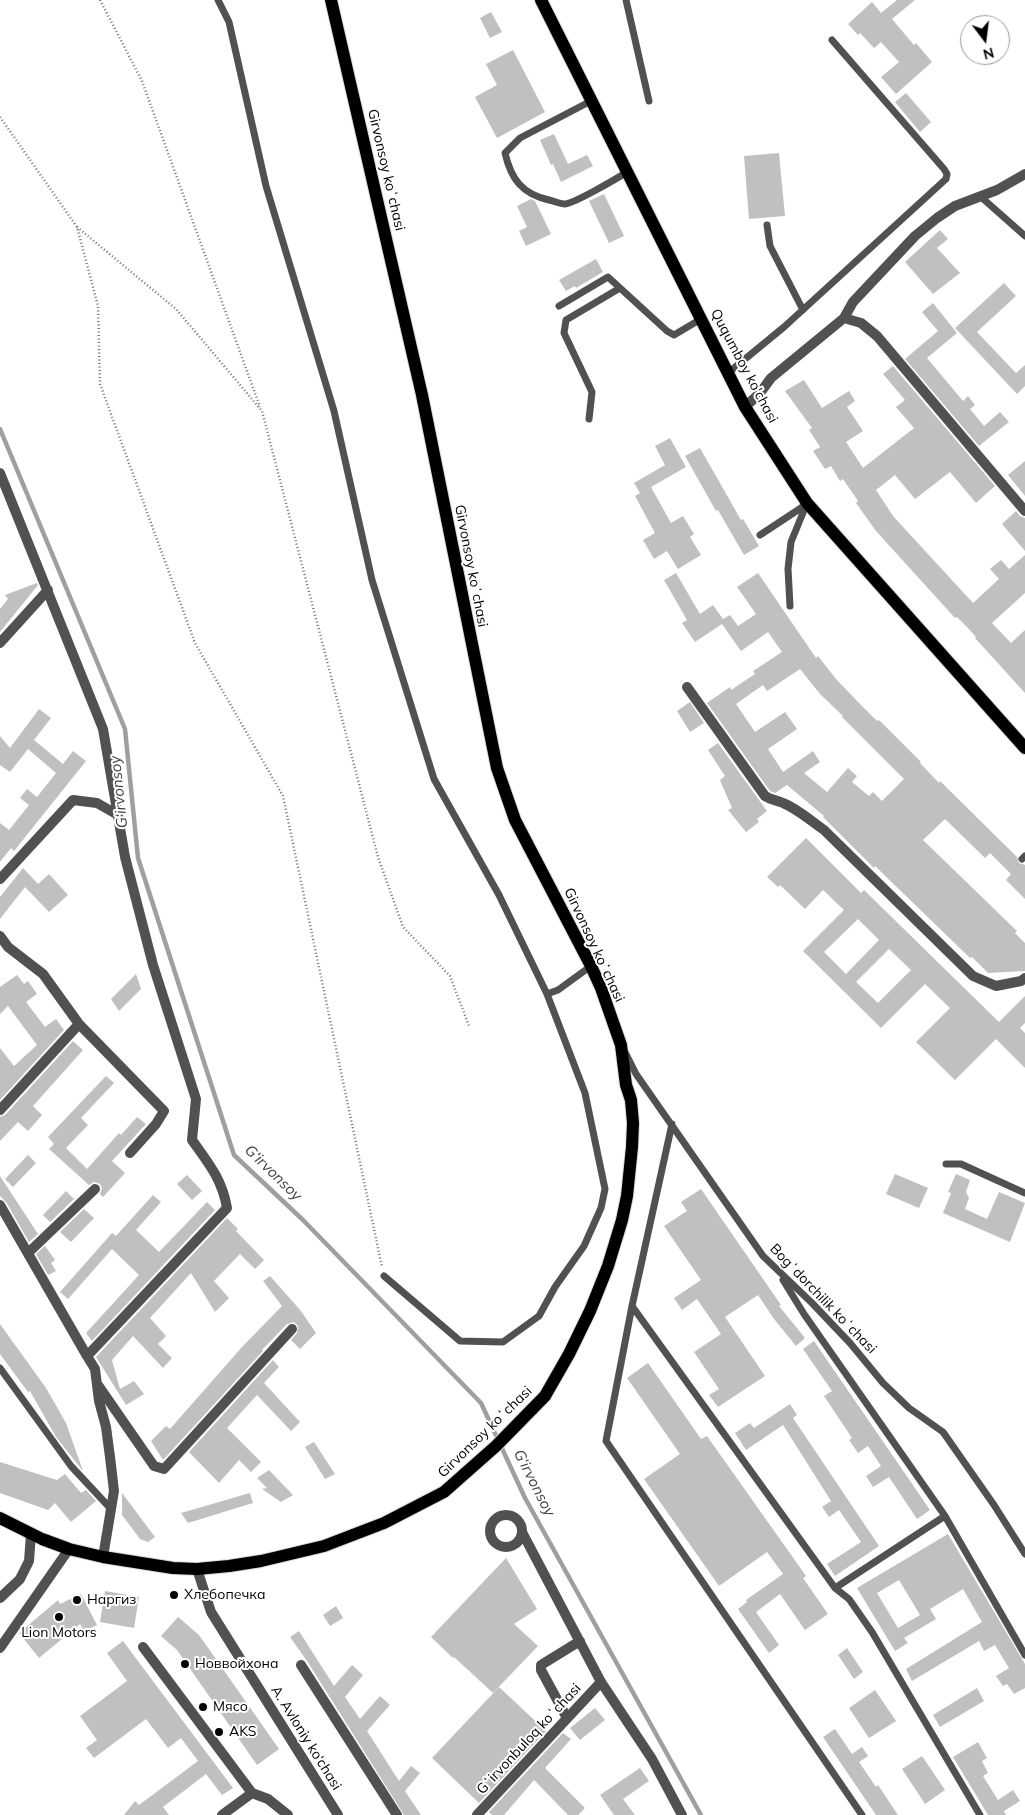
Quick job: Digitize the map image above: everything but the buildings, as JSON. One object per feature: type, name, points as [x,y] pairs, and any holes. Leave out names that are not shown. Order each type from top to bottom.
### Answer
[{"type":"main road","name":"Girvonsoy koʻchasi","points":[[0,1518],[31,1534],[69,1549],[148,1566],[197,1569],[261,1561],[324,1546],[384,1524],[444,1492],[496,1446],[545,1396],[569,1354],[590,1311],[608,1266],[622,1220],[630,1171],[633,1123],[631,1100],[626,1085],[621,1045],[601,988],[516,820],[491,743],[422,395],[331,0]]},
{"type":"main road","name":"Ququmboy ko'chasi","points":[[540,0],[745,407],[807,503],[1025,748]]},
{"type":"street","points":[[745,407],[760,393],[770,378],[844,318],[853,302],[915,236],[955,206],[981,197],[1025,174]]},
{"type":"street","points":[[844,318],[861,323],[877,336],[1025,510]]},
{"type":"street","points":[[0,473],[103,729],[125,857],[153,965],[196,1099],[192,1140],[216,1173],[224,1192],[227,1208],[87,1356]]},
{"type":"street","points":[[0,643],[48,590]]},
{"type":"street","points":[[687,687],[765,796],[773,802],[782,803],[824,830],[973,976],[996,986],[1020,981],[1025,978]]},
{"type":"street","points":[[0,879],[73,800],[97,803],[118,815]]},
{"type":"street","points":[[0,936],[8,947],[43,974],[79,1024],[164,1111],[156,1124],[130,1153]]},
{"type":"street","points":[[0,1110],[79,1024]]},
{"type":"street","points":[[28,1253],[95,1189]]},
{"type":"street","points":[[0,1205],[95,1369],[114,1491],[103,1557]]},
{"type":"street","points":[[97,1384],[154,1466],[164,1469],[292,1329]]},
{"type":"street","name":"Gʻirvonbuloq koʻchasi","points":[[522,1532],[601,1682],[652,1760],[682,1815]]},
{"type":"street","points":[[0,1598],[20,1579],[28,1560],[31,1534]]},
{"type":"street","points":[[0,1648],[69,1549]]},
{"type":"street","name":"A. Avloniy ko‘chasi","points":[[197,1569],[211,1612],[338,1815]]},
{"type":"street","points":[[567,1718],[540,1665],[580,1641]]},
{"type":"street","points":[[143,1647],[252,1793],[268,1799],[288,1815]]},
{"type":"street","points":[[301,1665],[397,1815]]},
{"type":"street","name":"Gʻirvonbuloq koʻchasi","points":[[477,1815],[601,1682]]},
{"type":"street","points":[[222,1815],[252,1793]]},
{"type":"lane","points":[[218,0],[229,22],[266,186],[334,411],[372,580],[434,779],[499,895],[547,994],[585,1093],[605,1189],[601,1208],[584,1246],[555,1287],[539,1316],[503,1342],[460,1341],[384,1276]]},
{"type":"lane","points":[[626,0],[649,101]]},
{"type":"lane","points":[[728,373],[802,310],[946,179],[947,174],[832,40]]},
{"type":"lane","points":[[591,101],[520,138],[505,153],[509,169],[518,183],[530,195],[565,204],[627,172]]},
{"type":"lane","points":[[981,197],[1025,236]]},
{"type":"lane","points":[[767,225],[770,246],[802,310]]},
{"type":"lane","points":[[560,306],[608,277],[666,332],[674,335],[701,320]]},
{"type":"lane","points":[[589,419],[592,392],[564,333],[566,320],[620,288]]},
{"type":"lane","points":[[760,535],[807,503]]},
{"type":"lane","points":[[790,606],[788,568],[791,542],[807,503]]},
{"type":"lane","points":[[547,994],[558,990],[590,966]]},
{"type":"lane","name":"Bogʻdorchilik koʻchasi","points":[[621,1045],[636,1074],[763,1256],[850,1343],[883,1383],[909,1408],[943,1432],[994,1505],[1025,1554]]},
{"type":"lane","points":[[672,1124],[632,1306],[606,1441],[862,1815]]},
{"type":"lane","points":[[946,1164],[961,1164],[1025,1192]]},
{"type":"lane","points":[[777,1271],[804,1314],[945,1516],[1025,1655]]},
{"type":"lane","points":[[632,1306],[835,1588],[849,1599],[872,1632],[980,1815]]},
{"type":"lane","points":[[0,1368],[71,1466],[111,1509]]},
{"type":"lane","points":[[835,1588],[945,1516]]},
{"type":"path","points":[[100,0],[142,81],[262,411],[378,857],[403,927],[450,976],[469,1026]]},
{"type":"path","points":[[0,117],[77,226],[176,309],[262,411]]},
{"type":"path","points":[[77,226],[98,306],[100,384],[195,643],[283,796],[384,1276]]},
{"type":"waterway","name":"G‘irvonsoy","points":[[0,429],[125,729],[138,858],[234,1155],[303,1220],[481,1403],[525,1498],[701,1815]]},
{"type":"place","name":"Хлебопечка","points":[[174,1595]]},
{"type":"place","name":"Наргиз","points":[[77,1600]]},
{"type":"place","name":"Lion Motors","points":[[59,1617]]},
{"type":"place","name":"Новвойхона","points":[[185,1664]]},
{"type":"place","name":"Мясо","points":[[203,1707]]},
{"type":"place","name":"AKS","points":[[219,1732]]}]
